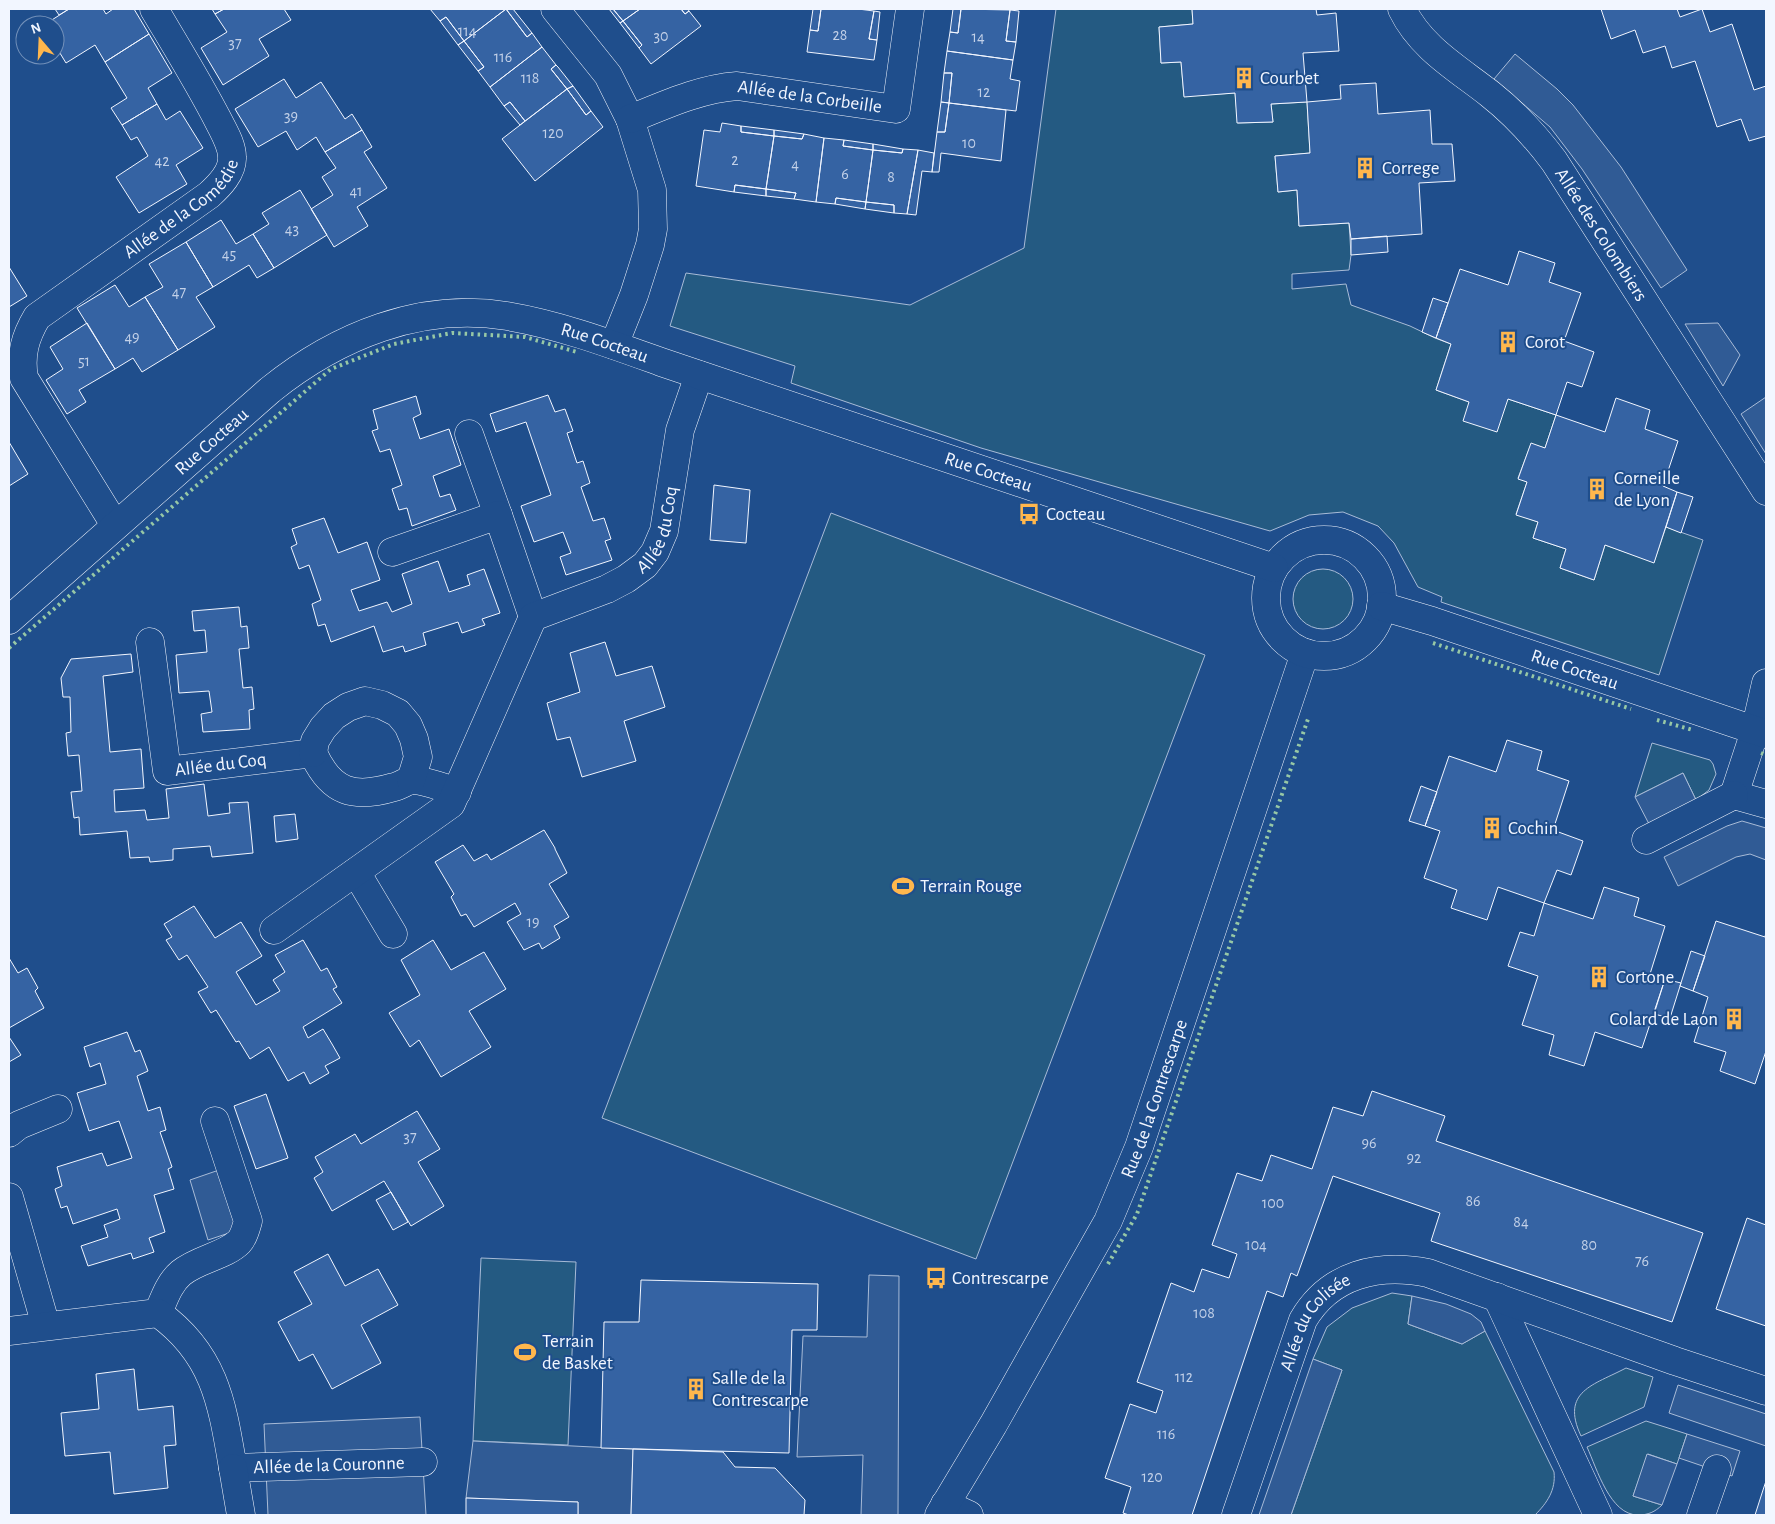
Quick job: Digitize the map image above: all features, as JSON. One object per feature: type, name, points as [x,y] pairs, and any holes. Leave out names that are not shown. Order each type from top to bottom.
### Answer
[{"type":"street","name":"Allée de la Comédie","points":[[116,526],[16,381],[22,365],[23,348],[29,330],[37,317],[209,195],[220,185],[228,173],[232,158],[228,140],[154,9]]},
{"type":"street","points":[[555,9],[608,75],[630,119],[652,190],[653,229],[650,245],[634,295],[614,345]]},
{"type":"street","name":"Allée de la Corbeille","points":[[630,119],[696,93],[737,86],[896,109],[910,9]]},
{"type":"street","name":"Allée des Colombiers","points":[[1402,9],[1428,46],[1441,58],[1492,95],[1529,131],[1554,161],[1766,491]]},
{"type":"street","name":"Rue Cocteau","points":[[9,620],[291,373],[341,343],[371,330],[400,322],[454,313],[507,316],[535,322],[614,345],[1274,568]]},
{"type":"street","name":"Allée du Coq","points":[[533,616],[607,589],[626,579],[645,565],[655,552],[664,531],[680,430],[699,375]]},
{"type":"street","points":[[274,930],[451,804],[533,616],[469,434]]},
{"type":"street","points":[[392,552],[498,515]]},
{"type":"street","points":[[1326,540],[1343,543],[1358,551],[1376,572],[1381,588],[1381,606],[1379,616],[1369,633],[1354,647],[1345,652],[1326,656],[1305,653],[1288,644],[1276,630],[1268,614],[1266,585],[1274,568],[1285,555],[1308,542],[1326,540]]},
{"type":"street","name":"Rue Cocteau","points":[[1381,606],[1432,621],[1760,733]]},
{"type":"street","name":"Allée du Coq","points":[[150,642],[167,771],[313,753]]},
{"type":"street","name":"Rue de la Contrescarpe","points":[[942,1510],[993,1425],[1108,1221],[1123,1187],[1139,1147],[1305,653]]},
{"type":"street","points":[[1646,840],[1734,795],[1760,733],[1766,683]]},
{"type":"street","points":[[411,780],[418,757],[414,739],[408,725],[398,713],[382,705],[365,701],[348,707],[334,716],[315,741],[313,753],[319,767],[340,787],[354,793],[375,792],[396,787],[411,780],[457,792]]},
{"type":"street","points":[[1734,795],[1766,804]]},
{"type":"street","points":[[356,872],[393,934]]},
{"type":"street","points":[[9,1133],[19,1125],[58,1109]]},
{"type":"street","points":[[9,1331],[158,1313],[171,1286],[180,1274],[195,1264],[231,1248],[240,1241],[248,1221],[215,1121]]},
{"type":"street","points":[[9,1196],[46,1326]]},
{"type":"street","name":"Allée du Colisée","points":[[1236,1515],[1303,1320],[1312,1305],[1326,1291],[1343,1281],[1366,1273],[1385,1269],[1407,1269],[1428,1273],[1666,1358],[1766,1391]]},
{"type":"street","points":[[1498,1297],[1598,1515]]},
{"type":"street","name":"Allée de la Couronne","points":[[158,1313],[173,1324],[189,1340],[211,1376],[219,1396],[241,1515]]},
{"type":"street","name":"Allée de la Couronne","points":[[233,1468],[423,1462]]},
{"type":"street","points":[[1701,1515],[1717,1469]]},
{"type":"street","points":[[942,1510],[969,1515]]},
{"type":"shaded area","points":[[1056,9],[1192,9],[1193,24],[1159,27],[1161,63],[1181,62],[1184,96],[1235,93],[1238,123],[1273,122],[1271,104],[1307,102],[1310,153],[1275,156],[1278,192],[1297,190],[1299,226],[1349,223],[1351,255],[1349,270],[1292,274],[1292,289],[1346,284],[1351,305],[1410,326],[1451,344],[1436,390],[1469,402],[1508,399],[1556,415],[1545,448],[1531,444],[1518,478],[1527,482],[1516,514],[1538,522],[1533,538],[1566,549],[1560,568],[1594,580],[1605,545],[1654,562],[1666,527],[1703,540],[1659,675],[1441,602],[1442,597],[1418,587],[1394,543],[1378,526],[1343,512],[1309,515],[1270,531],[981,448],[791,383],[795,366],[670,326],[686,273],[910,305],[1024,248]]},
{"type":"shaded area","points":[[1515,54],[1573,105],[1621,167],[1687,270],[1661,288],[1582,169],[1550,127],[1494,79]]},
{"type":"shaded area","points":[[1718,323],[1740,355],[1723,386],[1685,324]]},
{"type":"shaded area","points":[[1766,397],[1766,454],[1741,414]]},
{"type":"shaded area","name":"Terrain Rouge","points":[[831,513],[1205,655],[976,1259],[602,1118]]},
{"type":"shaded area","points":[[1317,569],[1329,569],[1340,574],[1348,582],[1353,593],[1351,611],[1340,624],[1329,629],[1317,629],[1306,624],[1298,616],[1293,605],[1293,593],[1298,582],[1306,574]]},
{"type":"shaded area","points":[[1652,743],[1710,760],[1716,774],[1709,790],[1696,800],[1683,773],[1635,797]]},
{"type":"shaded area","points":[[1683,773],[1696,800],[1649,824],[1635,797]]},
{"type":"shaded area","points":[[1742,821],[1766,828],[1766,860],[1750,854],[1736,857],[1678,886],[1664,857],[1727,826]]},
{"type":"shaded area","points":[[219,1170],[238,1230],[208,1240],[190,1180]]},
{"type":"shaded area","name":"Terrain de Basket","points":[[481,1258],[576,1262],[568,1445],[473,1441]]},
{"type":"shaded area","points":[[869,1275],[899,1276],[898,1515],[861,1515],[863,1455],[797,1457],[803,1336],[867,1337]]},
{"type":"shaded area","points":[[1392,1293],[1412,1296],[1408,1324],[1462,1344],[1485,1331],[1554,1472],[1554,1485],[1550,1496],[1535,1515],[1291,1515],[1342,1370],[1313,1359],[1327,1327],[1352,1308]]},
{"type":"shaded area","points":[[1412,1296],[1446,1304],[1471,1314],[1481,1322],[1485,1331],[1462,1344],[1408,1324]]},
{"type":"shaded area","points":[[1313,1359],[1342,1370],[1291,1515],[1259,1515]]},
{"type":"shaded area","points":[[1626,1368],[1653,1377],[1644,1407],[1581,1436],[1576,1421],[1575,1409],[1578,1399],[1592,1385]]},
{"type":"shaded area","points":[[1678,1385],[1766,1414],[1766,1446],[1669,1413]]},
{"type":"shaded area","points":[[420,1417],[426,1515],[268,1515],[264,1424]]},
{"type":"shaded area","points":[[1646,1421],[1687,1434],[1677,1464],[1648,1454],[1633,1496],[1662,1505],[1651,1513],[1638,1515],[1628,1513],[1612,1499],[1600,1478],[1587,1447]]},
{"type":"shaded area","points":[[1687,1434],[1740,1451],[1732,1476],[1679,1458]]},
{"type":"shaded area","points":[[473,1441],[633,1449],[631,1515],[578,1515],[578,1502],[466,1498]]},
{"type":"shaded area","points":[[1647,1454],[1677,1464],[1662,1505],[1633,1496]]},
{"type":"building","points":[[55,9],[69,9],[59,15]]},
{"type":"building","points":[[69,9],[103,9],[106,14],[113,9],[134,9],[149,34],[105,62],[95,45],[66,63],[65,15],[60,15]]},
{"type":"building","points":[[212,9],[224,9],[215,14]]},
{"type":"building","points":[[224,9],[284,9],[291,20],[259,39],[269,56],[223,85],[201,48],[227,32],[215,14]]},
{"type":"building","points":[[430,9],[506,9],[464,41],[446,17],[440,21]]},
{"type":"building","points":[[506,9],[513,9],[532,33],[527,37]]},
{"type":"building","points":[[506,9],[527,37],[532,33],[542,47],[490,87],[478,71],[484,67],[464,41]]},
{"type":"building","points":[[609,9],[613,9],[623,21],[620,23]]},
{"type":"building","points":[[613,9],[640,9],[623,21]]},
{"type":"building","points":[[640,9],[681,9],[685,14],[689,11],[701,26],[651,64],[639,48],[642,45],[623,21]]},
{"type":"building","points":[[681,9],[688,9],[689,11],[685,14]]},
{"type":"building","points":[[813,9],[821,9],[818,31],[810,30]]},
{"type":"building","points":[[821,9],[874,11],[869,39],[877,40],[874,60],[807,52],[810,30],[818,31]]},
{"type":"building","points":[[953,9],[961,9],[958,33],[950,32]]},
{"type":"building","points":[[961,9],[1010,10],[1006,41],[1016,42],[1013,60],[947,51],[950,32],[958,33]]},
{"type":"building","name":"Courbet","points":[[1192,9],[1316,9],[1317,15],[1336,13],[1339,51],[1303,53],[1307,102],[1271,104],[1273,122],[1237,123],[1235,93],[1184,97],[1181,62],[1161,63],[1159,27],[1193,24]]},
{"type":"building","points":[[1601,9],[1677,9],[1680,17],[1702,9],[1710,32],[1732,24],[1754,90],[1766,86],[1766,136],[1749,141],[1741,119],[1717,127],[1695,61],[1672,68],[1665,46],[1643,53],[1635,30],[1611,39]]},
{"type":"building","points":[[1010,10],[1019,11],[1016,42],[1006,41]]},
{"type":"building","points":[[874,11],[880,12],[877,40],[869,39]]},
{"type":"building","points":[[446,17],[464,41],[458,45],[440,21]]},
{"type":"building","points":[[623,21],[642,45],[639,48],[620,23]]},
{"type":"building","points":[[149,34],[172,73],[148,88],[157,104],[122,125],[111,108],[127,98],[105,62]]},
{"type":"building","points":[[464,41],[484,67],[478,71],[458,45]]},
{"type":"building","points":[[542,47],[556,65],[551,69],[567,89],[525,121],[510,102],[504,106],[490,87]]},
{"type":"building","points":[[947,51],[1013,60],[1010,79],[1020,81],[1016,111],[949,103],[952,73],[944,73]]},
{"type":"building","points":[[556,65],[573,86],[567,89],[551,69]]},
{"type":"building","points":[[944,73],[952,73],[949,103],[941,102]]},
{"type":"building","points":[[284,79],[296,98],[321,82],[345,119],[352,114],[362,130],[325,152],[316,137],[297,150],[286,131],[258,147],[235,109]]},
{"type":"building","name":"Correge","points":[[1376,83],[1378,114],[1430,110],[1432,144],[1452,144],[1455,181],[1419,183],[1422,234],[1351,239],[1349,223],[1299,226],[1297,190],[1278,192],[1275,156],[1310,153],[1307,102],[1341,99],[1340,85]]},
{"type":"building","points":[[573,86],[591,111],[586,115],[567,89]]},
{"type":"building","points":[[567,89],[586,115],[591,111],[603,127],[535,181],[502,139]]},
{"type":"building","points":[[510,102],[525,121],[520,125],[504,106]]},
{"type":"building","points":[[941,102],[949,103],[945,132],[937,132]]},
{"type":"building","points":[[949,103],[1006,110],[1001,161],[941,153],[939,172],[932,172],[937,132],[945,132]]},
{"type":"building","points":[[157,104],[166,120],[180,111],[203,148],[176,165],[187,184],[139,213],[116,177],[148,156],[137,137],[131,140],[122,125]]},
{"type":"building","points":[[722,123],[741,126],[741,132],[774,136],[766,189],[735,185],[734,192],[696,186],[704,130],[720,132]]},
{"type":"building","points":[[741,126],[774,130],[774,136],[741,132]]},
{"type":"building","points":[[362,130],[372,147],[364,152],[387,188],[357,207],[368,226],[334,247],[311,209],[333,195],[322,177],[336,168],[325,152]]},
{"type":"building","points":[[774,130],[804,134],[802,139],[774,136]]},
{"type":"building","points":[[804,134],[824,138],[816,202],[794,199],[796,193],[766,189],[774,136],[802,139]]},
{"type":"building","points":[[824,138],[844,140],[843,146],[873,150],[866,202],[836,198],[835,204],[816,202]]},
{"type":"building","points":[[844,140],[873,144],[873,150],[843,146]]},
{"type":"building","points":[[873,144],[903,149],[902,153],[873,150]]},
{"type":"building","points":[[903,149],[918,150],[907,214],[894,213],[894,205],[866,202],[873,150],[902,153]]},
{"type":"building","points":[[918,150],[934,153],[932,172],[922,171],[916,215],[907,214]]},
{"type":"building","points":[[735,185],[766,189],[766,196],[734,192]]},
{"type":"building","points":[[766,189],[796,193],[794,199],[766,196]]},
{"type":"building","points":[[300,190],[327,235],[274,268],[253,234],[269,224],[262,213]]},
{"type":"building","points":[[836,198],[866,202],[865,209],[835,204]]},
{"type":"building","points":[[866,202],[894,205],[894,213],[865,209]]},
{"type":"building","points":[[221,220],[236,244],[253,234],[274,268],[257,278],[249,265],[213,287],[186,242]]},
{"type":"building","points":[[1387,236],[1388,252],[1351,255],[1351,239]]},
{"type":"building","points":[[186,242],[213,287],[196,297],[215,327],[178,350],[145,297],[163,287],[149,264]]},
{"type":"building","name":"Corot","points":[[1519,251],[1555,263],[1549,282],[1581,293],[1564,341],[1594,352],[1582,387],[1567,382],[1556,415],[1508,399],[1497,432],[1463,421],[1469,402],[1436,390],[1451,344],[1436,338],[1460,269],[1508,285]]},
{"type":"building","points":[[9,267],[27,296],[9,307]]},
{"type":"building","points":[[115,285],[129,307],[145,297],[178,350],[142,372],[133,358],[115,369],[77,308]]},
{"type":"building","points":[[1433,298],[1448,303],[1436,338],[1422,332]]},
{"type":"building","points":[[87,323],[115,369],[79,390],[86,402],[67,414],[46,380],[63,369],[50,347]]},
{"type":"building","points":[[548,395],[555,412],[565,409],[573,431],[567,433],[577,463],[583,461],[590,483],[581,487],[593,521],[604,518],[611,539],[605,541],[612,560],[566,575],[560,557],[571,553],[563,532],[534,542],[521,506],[551,495],[526,422],[496,432],[490,414]]},
{"type":"building","points":[[416,396],[421,414],[413,418],[420,439],[449,429],[461,465],[433,476],[440,497],[450,494],[456,510],[412,526],[407,508],[399,510],[392,489],[402,485],[390,449],[380,452],[372,431],[378,429],[373,410]]},
{"type":"building","name":"Corneille de Lyon","points":[[1616,398],[1650,410],[1645,429],[1678,441],[1663,486],[1677,492],[1654,563],[1605,545],[1594,580],[1560,568],[1566,549],[1533,538],[1538,522],[1516,515],[1527,482],[1518,479],[1531,443],[1545,448],[1556,415],[1605,432]]},
{"type":"building","points":[[9,442],[28,474],[9,486]]},
{"type":"building","points":[[714,485],[750,490],[746,543],[710,540]]},
{"type":"building","points":[[1677,492],[1693,497],[1681,533],[1666,527]]},
{"type":"building","points":[[324,518],[338,553],[367,542],[380,580],[351,590],[359,611],[387,602],[392,612],[412,604],[402,574],[438,561],[449,592],[470,585],[467,575],[484,569],[500,613],[482,619],[485,625],[462,633],[458,622],[423,633],[426,645],[405,652],[403,646],[383,652],[374,626],[331,642],[325,624],[318,626],[312,604],[321,600],[309,565],[299,569],[291,547],[297,544],[292,529]]},
{"type":"building","points":[[239,607],[241,627],[247,626],[249,648],[239,649],[243,688],[252,687],[254,709],[249,710],[250,729],[203,732],[201,714],[212,712],[209,691],[179,693],[176,655],[207,652],[205,630],[194,631],[192,611]]},
{"type":"building","points":[[605,642],[616,676],[652,666],[665,707],[624,721],[636,761],[582,777],[570,737],[557,740],[547,703],[580,692],[570,653]]},
{"type":"building","points":[[131,654],[133,672],[103,676],[110,752],[141,749],[144,788],[114,790],[115,812],[145,810],[147,820],[169,818],[166,789],[204,784],[208,816],[230,813],[229,803],[248,802],[253,853],[212,857],[210,846],[173,849],[173,860],[150,862],[149,857],[130,858],[127,831],[80,835],[79,817],[74,818],[71,792],[82,791],[79,755],[68,756],[66,733],[71,732],[70,697],[63,697],[61,678],[71,659]]},
{"type":"building","name":"Cochin","points":[[1507,740],[1542,751],[1537,770],[1569,781],[1553,830],[1583,841],[1571,875],[1557,870],[1544,903],[1498,887],[1487,920],[1451,908],[1457,890],[1424,878],[1440,831],[1425,826],[1449,756],[1496,772]]},
{"type":"building","points":[[1421,786],[1437,792],[1425,826],[1409,821]]},
{"type":"building","points":[[295,814],[298,839],[276,842],[274,816]]},
{"type":"building","points":[[544,830],[567,873],[549,884],[569,917],[554,926],[560,938],[542,949],[539,943],[524,950],[507,922],[521,914],[515,903],[474,927],[466,914],[461,916],[451,897],[454,894],[435,862],[463,845],[474,861],[487,854],[491,860]]},
{"type":"building","name":"Cortone","points":[[1604,887],[1639,898],[1634,916],[1665,926],[1650,974],[1665,979],[1642,1048],[1595,1032],[1584,1066],[1549,1055],[1554,1035],[1522,1025],[1538,976],[1508,966],[1520,932],[1534,936],[1544,903],[1593,919]]},
{"type":"building","points":[[194,906],[215,938],[241,922],[262,956],[236,972],[256,1005],[280,991],[273,980],[285,972],[275,955],[303,940],[321,971],[327,968],[337,987],[333,989],[342,1003],[303,1027],[308,1038],[323,1029],[340,1058],[325,1066],[329,1073],[310,1084],[304,1072],[288,1081],[269,1047],[250,1059],[239,1041],[236,1042],[216,1010],[211,1013],[198,992],[208,987],[187,955],[179,960],[166,940],[172,937],[164,924]]},
{"type":"building","name":"Colard de Laon","points":[[1716,921],[1765,937],[1766,932],[1766,1051],[1755,1084],[1720,1071],[1726,1052],[1694,1042],[1708,997],[1693,991]]},
{"type":"building","points":[[433,940],[451,970],[484,952],[506,989],[469,1011],[491,1047],[441,1077],[419,1040],[410,1047],[389,1013],[420,995],[401,960]]},
{"type":"building","points":[[1691,951],[1705,956],[1693,991],[1680,986]]},
{"type":"building","points":[[9,958],[18,973],[27,968],[38,988],[35,991],[44,1008],[9,1028]]},
{"type":"building","points":[[1665,979],[1681,983],[1670,1018],[1654,1014]]},
{"type":"building","points":[[127,1032],[135,1052],[140,1050],[148,1071],[137,1076],[148,1111],[160,1107],[166,1130],[160,1132],[172,1167],[168,1169],[174,1189],[154,1195],[165,1232],[149,1238],[154,1252],[133,1259],[131,1253],[88,1266],[81,1246],[108,1237],[104,1225],[120,1219],[117,1209],[73,1224],[67,1206],[61,1208],[55,1189],[62,1186],[57,1167],[102,1153],[107,1166],[132,1158],[119,1121],[89,1131],[77,1093],[106,1084],[100,1063],[90,1067],[84,1047]]},
{"type":"building","points":[[9,1037],[21,1055],[9,1062]]},
{"type":"building","points":[[1372,1091],[1445,1116],[1436,1141],[1703,1233],[1672,1322],[1431,1241],[1440,1213],[1333,1176],[1297,1276],[1291,1273],[1283,1297],[1267,1291],[1192,1515],[1129,1515],[1123,1513],[1131,1487],[1105,1478],[1130,1404],[1156,1413],[1163,1391],[1137,1382],[1171,1283],[1194,1292],[1202,1269],[1229,1278],[1237,1254],[1212,1245],[1237,1173],[1262,1181],[1271,1155],[1312,1169],[1333,1107],[1363,1116]]},
{"type":"building","points":[[266,1094],[288,1158],[256,1169],[234,1106]]},
{"type":"building","points":[[417,1111],[440,1149],[418,1162],[444,1206],[411,1226],[384,1181],[332,1211],[314,1178],[323,1172],[315,1157],[355,1134],[361,1144]]},
{"type":"building","points":[[391,1192],[408,1222],[393,1230],[376,1200]]},
{"type":"building","points":[[1747,1218],[1766,1225],[1766,1326],[1716,1309]]},
{"type":"building","points":[[328,1254],[345,1286],[378,1269],[398,1305],[361,1325],[381,1363],[332,1389],[313,1354],[299,1361],[278,1322],[312,1304],[294,1272]]},
{"type":"building","name":"Salle de la Contrescarpe","points":[[641,1280],[818,1284],[817,1330],[792,1330],[789,1453],[601,1448],[604,1322],[639,1322]]},
{"type":"building","points":[[134,1369],[138,1410],[173,1406],[176,1445],[164,1446],[168,1488],[114,1494],[110,1452],[65,1456],[61,1413],[99,1409],[96,1374]]},
{"type":"building","points":[[633,1449],[723,1452],[735,1467],[775,1468],[805,1500],[804,1515],[631,1515]]},
{"type":"building","points":[[1766,1481],[1766,1515],[1755,1515],[1763,1490]]},
{"type":"building","points":[[466,1498],[578,1502],[578,1515],[466,1515]]},
{"type":"hedge","points":[[9,648],[331,369],[394,344],[452,333],[525,337],[577,352]]},
{"type":"hedge","points":[[1433,643],[1631,709]]},
{"type":"hedge","points":[[1108,1264],[1137,1214],[1308,719]]},
{"type":"hedge","points":[[1657,720],[1693,730]]},
{"type":"hedge","points":[[1761,753],[1766,755]]},
{"type":"place","name":"Courbet","points":[[1244,78]]},
{"type":"place","name":"Correge","points":[[1365,168]]},
{"type":"place","name":"Corot","points":[[1508,342]]},
{"type":"place","name":"Corneille de Lyon","points":[[1597,489]]},
{"type":"place","name":"Cocteau","points":[[1029,514]]},
{"type":"place","name":"Cochin","points":[[1492,828]]},
{"type":"place","name":"Terrain Rouge","points":[[903,886]]},
{"type":"place","name":"Cortone","points":[[1599,977]]},
{"type":"place","name":"Colard de Laon","points":[[1734,1019]]},
{"type":"place","name":"Contrescarpe","points":[[936,1278]]},
{"type":"place","name":"Terrain de Basket","points":[[525,1352]]},
{"type":"place","name":"Salle de la Contrescarpe","points":[[696,1389]]}]
